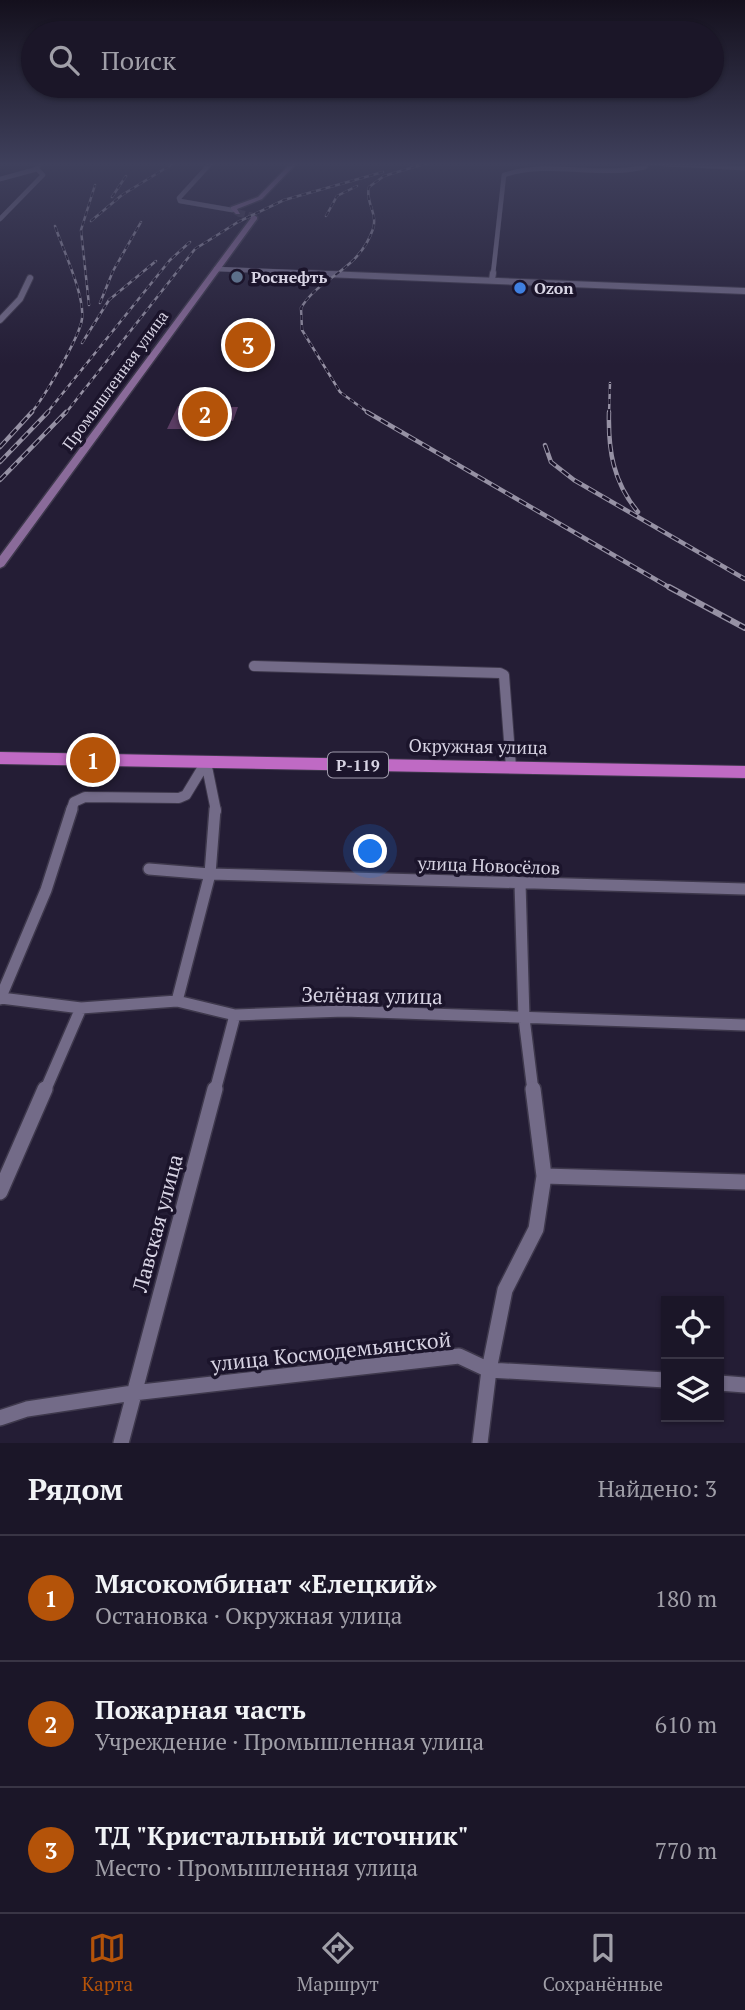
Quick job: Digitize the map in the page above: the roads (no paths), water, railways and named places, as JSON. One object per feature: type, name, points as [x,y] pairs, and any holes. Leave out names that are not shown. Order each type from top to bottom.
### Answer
[{"type":"highway","name":"Окружная улица","points":[[0,758],[745,772]]},
{"type":"street","name":"Промышленная улица","points":[[0,564],[246,230]]},
{"type":"street","points":[[492,280],[498,230]]},
{"type":"street","points":[[216,269],[745,291]]},
{"type":"street","points":[[0,320],[20,299],[30,278]]},
{"type":"street","points":[[254,666],[500,673],[504,675],[511,767]]},
{"type":"street","points":[[177,1001],[210,874],[216,812],[206,762]]},
{"type":"street","points":[[0,999],[46,890],[74,802],[85,797],[179,798],[186,795],[206,762]]},
{"type":"street","name":"улица Новосёлов","points":[[149,869],[210,874],[745,889]]},
{"type":"street","points":[[480,1443],[489,1370],[505,1290],[536,1229],[544,1176],[524,1018],[520,883]]},
{"type":"street","name":"Зелёная улица","points":[[0,999],[81,1008],[177,1001],[235,1015],[344,1011],[745,1025]]},
{"type":"street","points":[[0,1192],[81,1008]]},
{"type":"street","name":"Лавская улица","points":[[121,1443],[235,1015]]},
{"type":"street","points":[[544,1176],[745,1182]]},
{"type":"street","name":"улица Космодемьянской","points":[[0,1418],[27,1409],[133,1393],[458,1356],[489,1370],[661,1380]]},
{"type":"street","points":[[724,1383],[745,1385]]},
{"type":"railway","points":[[30,414],[60,368],[82,319],[77,285],[57,230]]},
{"type":"railway","points":[[81,230],[89,305]]},
{"type":"railway","points":[[100,303],[113,271],[136,230]]},
{"type":"railway","points":[[65,414],[195,249],[225,230]]},
{"type":"railway","points":[[368,413],[340,392],[302,330],[301,308],[318,288],[358,255],[372,230]]},
{"type":"railway","points":[[46,414],[170,260],[190,242]]},
{"type":"railway","points":[[82,343],[109,300],[156,261]]},
{"type":"railway","points":[[609,413],[610,383]]},
{"type":"railway","points":[[0,447],[32,412]]},
{"type":"railway","points":[[0,462],[48,412]]},
{"type":"railway","points":[[0,480],[66,412]]},
{"type":"railway","points":[[368,413],[672,589]]},
{"type":"railway","points":[[609,413],[614,465],[623,489],[638,512]]},
{"type":"railway","points":[[545,445],[551,462],[574,480],[745,579]]},
{"type":"railway","points":[[669,587],[745,628]]},
{"type":"place","name":"Роснефть","points":[[237,277]]},
{"type":"place","name":"Ozon","points":[[520,288]]},
{"type":"place","name":"ТД \"Кристальный источник\"","points":[[248,345]]},
{"type":"place","name":"Пожарная часть","points":[[205,414]]},
{"type":"place","name":"Мясокомбинат «Елецкий»","points":[[93,760]]}]
